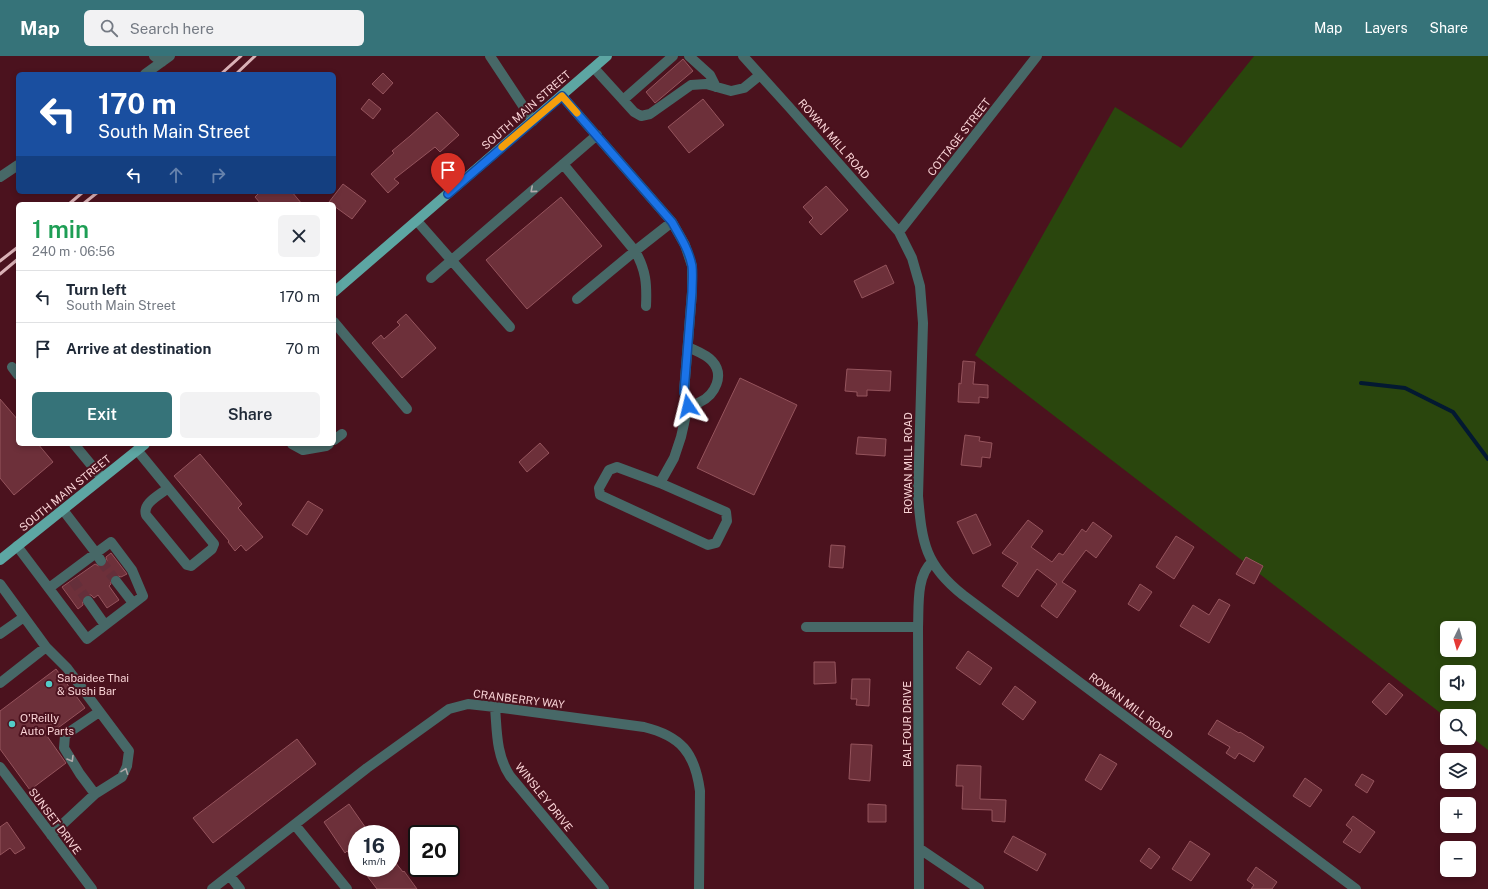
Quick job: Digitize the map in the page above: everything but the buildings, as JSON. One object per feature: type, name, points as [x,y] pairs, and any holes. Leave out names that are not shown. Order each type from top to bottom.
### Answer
[{"type":"main road","name":"SOUTH MAIN STREET","points":[[336,290],[607,56]]},
{"type":"main road","name":"SOUTH MAIN STREET","points":[[0,560],[141,447]]},
{"type":"street","points":[[154,56],[162,62]]},
{"type":"street","points":[[149,72],[170,56]]},
{"type":"street","points":[[490,56],[533,121]]},
{"type":"street","points":[[623,100],[672,56]]},
{"type":"street","points":[[689,56],[710,75],[716,87]]},
{"type":"street","name":"ROWAN MILL ROAD","points":[[743,56],[899,232],[912,258],[920,286],[923,323],[918,496],[920,523],[924,542],[932,562],[949,584],[963,595],[1356,889]]},
{"type":"street","name":"COTTAGE STREET","points":[[899,232],[1037,56]]},
{"type":"street","points":[[594,68],[634,112],[641,116],[650,114],[691,85],[706,84],[731,91],[744,88],[760,75]]},
{"type":"street","points":[[562,96],[672,222],[685,245],[692,266],[692,292],[684,392],[688,406],[681,438],[660,483]]},
{"type":"street","points":[[431,278],[597,135]]},
{"type":"street","points":[[563,164],[635,251],[642,264],[646,278],[646,306]]},
{"type":"street","points":[[0,177],[16,166]]},
{"type":"street","points":[[417,221],[510,327]]},
{"type":"street","points":[[577,299],[672,222]]},
{"type":"street","points":[[336,324],[407,409]]},
{"type":"street","points":[[688,347],[702,353],[712,361],[718,370],[718,382],[712,393],[701,402],[688,406]]},
{"type":"street","points":[[76,446],[102,478]]},
{"type":"street","points":[[296,446],[303,450],[326,446]]},
{"type":"street","points":[[141,447],[168,488],[214,544],[212,549],[192,566],[187,565],[144,511],[146,505],[168,488]]},
{"type":"street","points":[[617,467],[660,483],[726,512],[727,521],[716,543],[708,545],[600,495],[599,488],[609,470],[617,467]]},
{"type":"street","points":[[63,510],[98,557]]},
{"type":"street","points":[[17,546],[87,639],[143,596],[132,570],[111,542],[98,557],[70,577],[49,588]]},
{"type":"street","name":"BALFOUR DRIVE","points":[[919,889],[918,627],[920,585],[923,573],[927,566],[932,562]]},
{"type":"street","points":[[116,580],[133,603]]},
{"type":"street","points":[[0,584],[46,648],[67,668],[129,751],[127,766],[122,777],[95,794],[51,835]]},
{"type":"street","points":[[88,602],[105,625]]},
{"type":"street","points":[[0,634],[24,617]]},
{"type":"street","points":[[806,627],[918,627]]},
{"type":"street","points":[[0,683],[46,648]]},
{"type":"street","name":"CRANBERRY WAY","points":[[212,889],[367,768],[449,709],[468,704],[644,727],[660,731],[681,745],[695,765],[700,791],[699,889]]},
{"type":"street","name":"WINSLEY DRIVE","points":[[495,707],[500,757],[504,766],[510,776],[604,889]]},
{"type":"street","points":[[95,794],[80,774],[64,748],[65,735],[99,712]]},
{"type":"street","name":"SUNSET DRIVE","points":[[0,768],[92,889]]},
{"type":"street","points":[[295,825],[348,889]]},
{"type":"street","points":[[920,849],[980,889]]},
{"type":"street","points":[[230,876],[240,889]]},
{"type":"green space","points":[[1254,56],[1488,56],[1488,750],[1476,741],[1476,709],[1440,709],[1440,713],[975,355],[1115,107],[1181,148]]},
{"type":"waterway","points":[[1361,383],[1405,388],[1453,412],[1488,459]]},
{"type":"tunnel","points":[[101,561],[116,581]]},
{"type":"tunnel","points":[[73,580],[88,601]]},
{"type":"railway","points":[[223,72],[241,56]]},
{"type":"railway","points":[[238,72],[255,56]]},
{"type":"railway","points":[[71,202],[81,194]]},
{"type":"railway","points":[[86,202],[96,194]]},
{"type":"railway","points":[[0,261],[16,249]]},
{"type":"railway","points":[[0,274],[16,261]]},
{"type":"slow traffic","points":[[502,147],[562,96],[577,113]]},
{"type":"place","name":"Sabaidee Thai & Sushi Bar","points":[[49,684]]},
{"type":"place","name":"O'Reilly Auto Parts","points":[[12,724]]},
{"type":"route","points":[[448,194],[562,96],[672,222],[685,245],[692,266],[692,292],[684,392],[688,406]]}]
